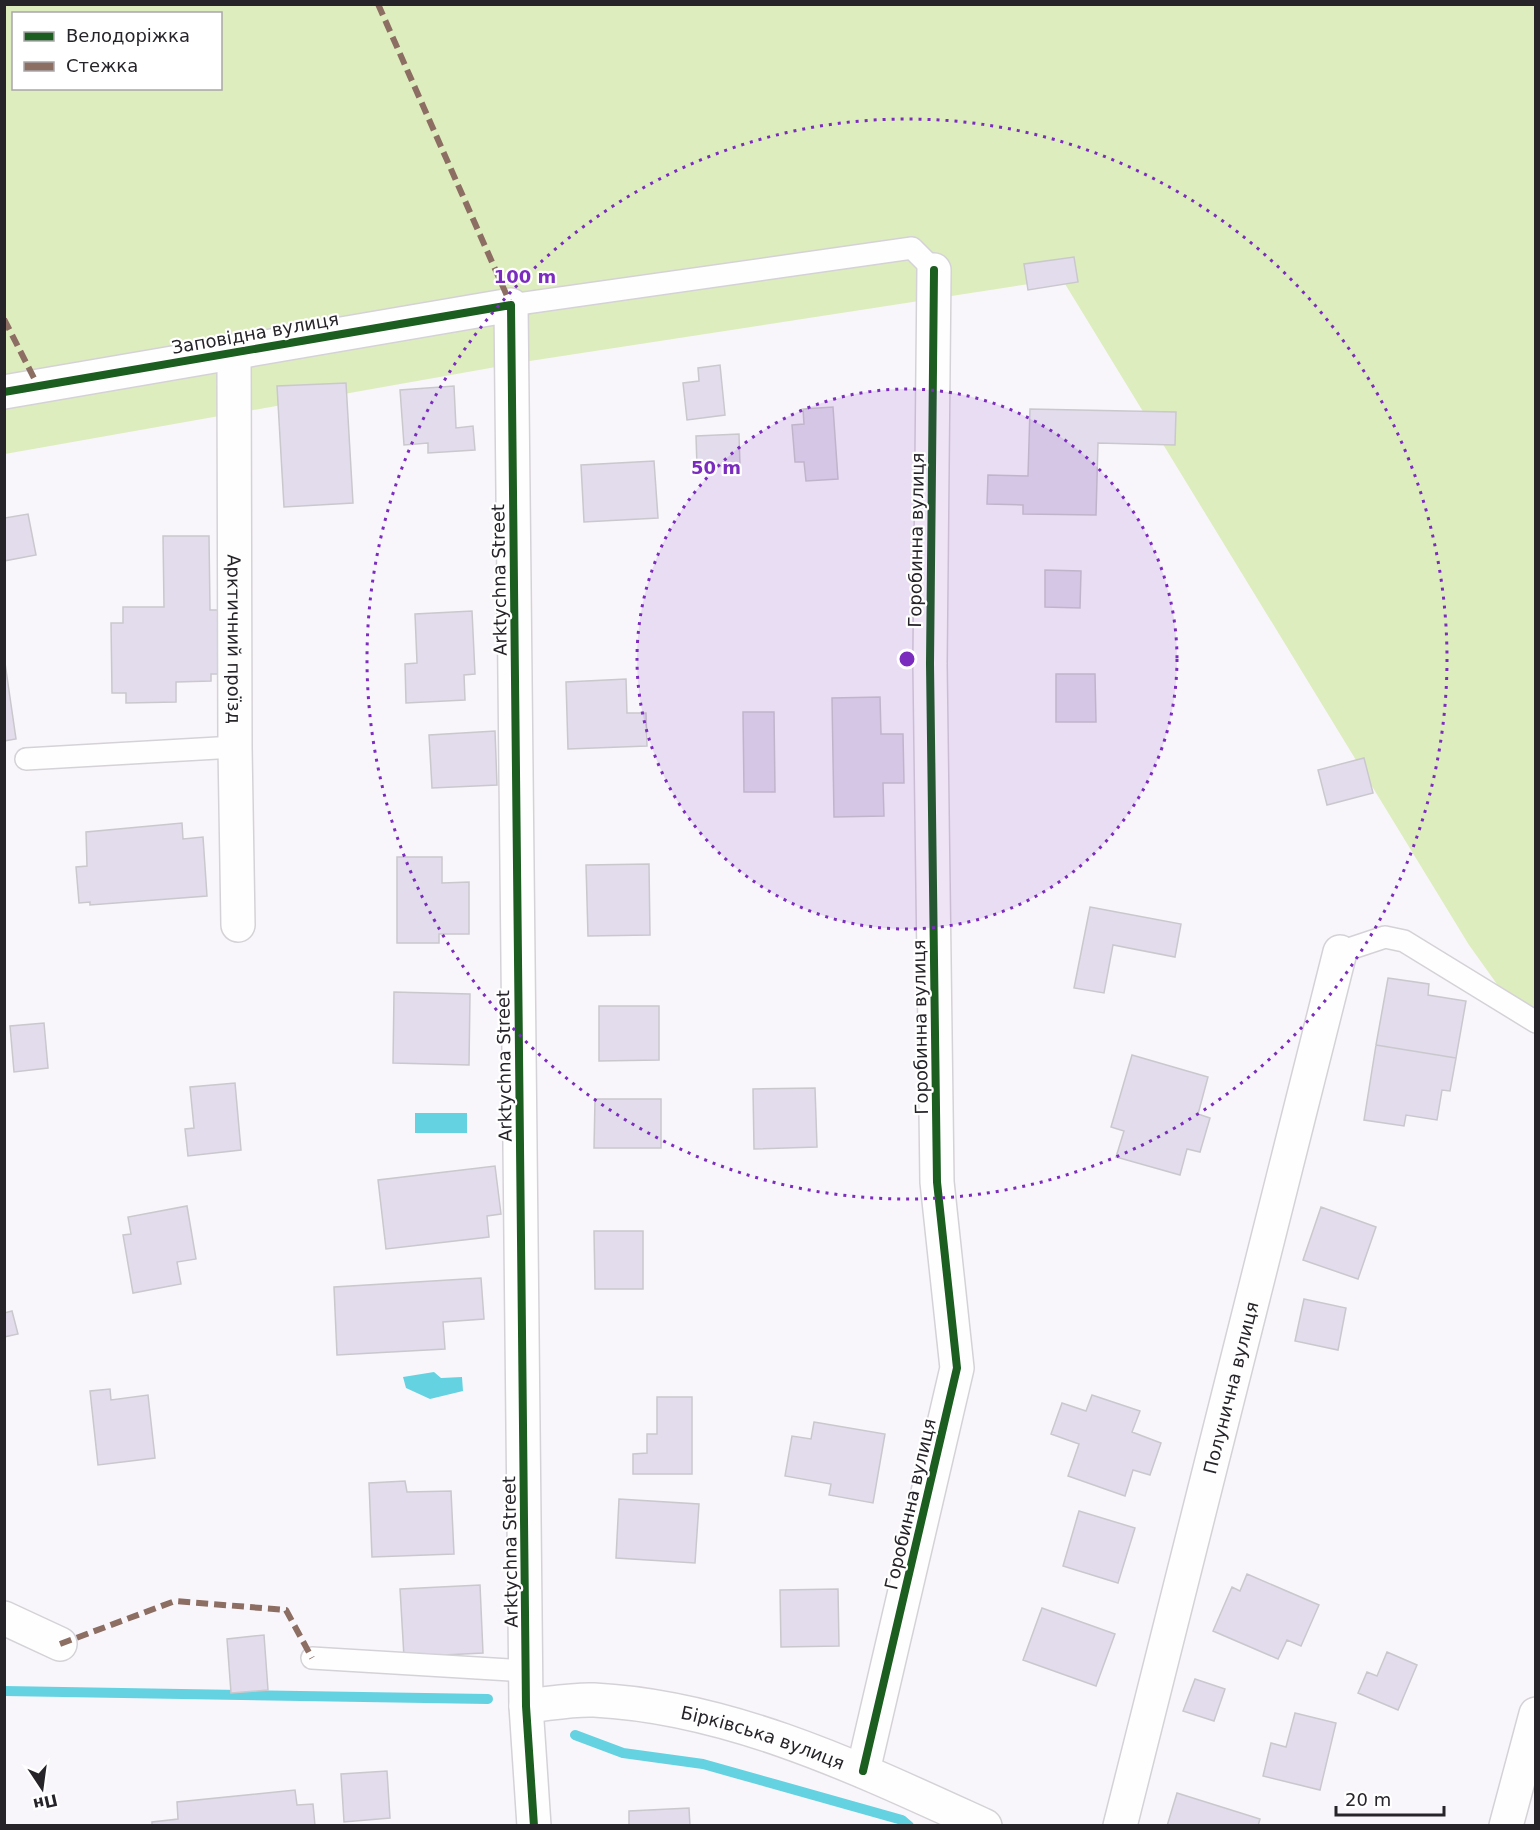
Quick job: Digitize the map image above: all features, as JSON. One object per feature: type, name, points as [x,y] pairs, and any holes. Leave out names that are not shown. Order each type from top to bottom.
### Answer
[{"type":"street","name":"Горобинна вулиця","points":[[863,1771],[957,1368],[937,1182],[930,664],[934,270]]},
{"type":"street","name":"Заповідна вулиця","points":[[4,392],[511,305]]},
{"type":"street","name":"Arktychna Street","points":[[511,305],[526,1706],[534,1826]]},
{"type":"street","name":"Арктичний проїзд","points":[[234,351],[238,925]]},
{"type":"street","name":"Полунична вулиця","points":[[1120,1826],[1340,952]]},
{"type":"street","points":[[4,1618],[60,1644]]},
{"type":"street","name":"Бірківська вулиця","points":[[526,1706],[592,1700],[648,1706],[767,1735],[863,1771],[985,1826]]},
{"type":"street","points":[[1506,1826],[1536,1714]]},
{"type":"lane","points":[[511,305],[912,248],[934,270]]},
{"type":"lane","points":[[26,759],[235,747]]},
{"type":"lane","points":[[1340,952],[1385,937],[1404,941],[1536,1022]]},
{"type":"lane","points":[[312,1658],[526,1671]]},
{"type":"green space","points":[[5,5],[1535,5],[1535,1008],[1499,987],[1469,945],[1062,279],[530,361],[5,454]]},
{"type":"water","points":[[415,1113],[467,1113],[467,1133],[415,1133]]},
{"type":"water","points":[[434,1372],[441,1378],[462,1377],[463,1391],[430,1399],[406,1388],[403,1377]]},
{"type":"building","points":[[1074,257],[1078,282],[1028,290],[1024,264]]},
{"type":"building","points":[[720,365],[725,415],[687,420],[683,383],[699,381],[698,368]]},
{"type":"building","points":[[346,383],[353,503],[284,507],[277,386]]},
{"type":"building","points":[[454,386],[456,428],[473,426],[475,450],[428,453],[428,443],[404,445],[400,390]]},
{"type":"building","points":[[833,407],[838,479],[806,481],[804,462],[795,462],[792,425],[804,424],[803,409]]},
{"type":"building","points":[[1030,409],[1176,412],[1175,445],[1098,443],[1096,515],[1023,514],[1023,505],[987,504],[988,475],[1028,476]]},
{"type":"building","points":[[739,434],[740,466],[697,467],[696,436]]},
{"type":"building","points":[[654,461],[658,518],[584,522],[581,465]]},
{"type":"building","points":[[28,514],[36,555],[4,561],[4,515],[5,518]]},
{"type":"building","points":[[163,536],[209,536],[210,610],[222,610],[223,674],[211,674],[211,681],[176,682],[176,702],[126,703],[126,693],[112,693],[111,623],[123,623],[123,607],[164,607]]},
{"type":"building","points":[[1045,570],[1081,571],[1080,608],[1045,607]]},
{"type":"building","points":[[472,611],[475,674],[464,675],[465,700],[406,703],[405,664],[417,663],[415,614]]},
{"type":"building","points":[[4,656],[16,739],[4,741]]},
{"type":"building","points":[[1056,674],[1095,674],[1096,722],[1056,722]]},
{"type":"building","points":[[626,679],[627,713],[646,713],[647,746],[568,749],[566,682]]},
{"type":"building","points":[[880,697],[881,734],[903,734],[904,783],[883,783],[884,816],[834,817],[832,698]]},
{"type":"building","points":[[743,712],[774,712],[775,792],[744,792]]},
{"type":"building","points":[[495,731],[497,785],[432,788],[429,735]]},
{"type":"building","points":[[1364,758],[1373,793],[1327,805],[1318,770]]},
{"type":"building","points":[[182,823],[183,839],[203,837],[207,896],[90,905],[90,902],[79,903],[76,867],[87,866],[86,832]]},
{"type":"building","points":[[397,857],[442,857],[442,883],[469,882],[469,934],[439,934],[439,943],[397,943]]},
{"type":"building","points":[[649,864],[650,935],[588,936],[586,865]]},
{"type":"building","points":[[1090,907],[1181,924],[1175,957],[1113,945],[1104,993],[1074,988]]},
{"type":"building","points":[[1388,978],[1429,984],[1428,995],[1466,1001],[1456,1058],[1376,1045]]},
{"type":"building","points":[[394,992],[470,994],[469,1065],[393,1063]]},
{"type":"building","points":[[599,1006],[659,1006],[659,1060],[599,1061]]},
{"type":"building","points":[[44,1023],[48,1068],[14,1072],[10,1026]]},
{"type":"building","points":[[1376,1045],[1456,1058],[1450,1091],[1442,1090],[1437,1120],[1406,1115],[1404,1126],[1364,1120]]},
{"type":"building","points":[[1132,1055],[1208,1077],[1198,1114],[1210,1118],[1200,1152],[1187,1149],[1180,1175],[1116,1157],[1124,1131],[1111,1127]]},
{"type":"building","points":[[235,1083],[241,1150],[188,1156],[185,1129],[194,1128],[190,1087]]},
{"type":"building","points":[[815,1088],[817,1147],[754,1149],[753,1089]]},
{"type":"building","points":[[595,1099],[661,1099],[661,1148],[594,1148]]},
{"type":"building","points":[[495,1166],[501,1214],[487,1216],[489,1237],[386,1249],[378,1180]]},
{"type":"building","points":[[187,1206],[196,1259],[177,1262],[181,1284],[133,1293],[123,1235],[131,1234],[128,1217]]},
{"type":"building","points":[[1321,1207],[1376,1227],[1358,1279],[1303,1260]]},
{"type":"building","points":[[594,1231],[643,1231],[643,1289],[595,1289]]},
{"type":"building","points":[[481,1278],[484,1319],[443,1322],[445,1349],[337,1355],[334,1287]]},
{"type":"building","points":[[1304,1299],[1346,1308],[1338,1350],[1295,1341]]},
{"type":"building","points":[[12,1311],[18,1334],[4,1337],[4,1313]]},
{"type":"building","points":[[110,1389],[111,1400],[148,1395],[155,1458],[98,1465],[90,1391]]},
{"type":"building","points":[[1092,1395],[1140,1411],[1132,1432],[1161,1443],[1150,1475],[1133,1470],[1125,1496],[1068,1476],[1079,1444],[1051,1434],[1062,1403],[1086,1411]]},
{"type":"building","points":[[657,1397],[692,1397],[692,1474],[633,1474],[633,1454],[647,1453],[647,1434],[657,1434]]},
{"type":"building","points":[[814,1422],[885,1434],[873,1503],[829,1495],[831,1484],[785,1476],[792,1436],[811,1439]]},
{"type":"building","points":[[405,1481],[407,1492],[451,1491],[454,1554],[372,1557],[369,1483]]},
{"type":"building","points":[[619,1499],[699,1504],[695,1563],[616,1558]]},
{"type":"building","points":[[1079,1511],[1135,1528],[1118,1583],[1063,1566]]},
{"type":"building","points":[[1247,1574],[1319,1605],[1301,1646],[1287,1640],[1278,1659],[1213,1631],[1232,1587],[1240,1591]]},
{"type":"building","points":[[480,1585],[483,1653],[404,1657],[400,1589]]},
{"type":"building","points":[[838,1589],[839,1646],[781,1647],[780,1590]]},
{"type":"building","points":[[1042,1608],[1115,1634],[1096,1686],[1023,1660]]},
{"type":"building","points":[[264,1635],[268,1690],[231,1693],[227,1639]]},
{"type":"building","points":[[1387,1652],[1417,1665],[1398,1710],[1358,1693],[1367,1672],[1377,1676]]},
{"type":"building","points":[[1195,1679],[1225,1689],[1214,1721],[1183,1711]]},
{"type":"building","points":[[1295,1713],[1336,1723],[1320,1790],[1263,1776],[1271,1743],[1286,1747]]},
{"type":"building","points":[[387,1771],[390,1818],[344,1822],[341,1774]]},
{"type":"building","points":[[295,1790],[297,1805],[313,1804],[315,1826],[152,1826],[152,1822],[178,1819],[177,1802]]},
{"type":"building","points":[[1177,1793],[1260,1819],[1258,1826],[1167,1826]]},
{"type":"building","points":[[689,1808],[690,1826],[629,1826],[629,1811]]},
{"type":"waterway","points":[[4,1691],[488,1699]]},
{"type":"waterway","points":[[575,1735],[623,1753],[703,1764],[902,1820],[909,1826]]},
{"type":"marked path","points":[[378,4],[511,305]]},
{"type":"marked path","points":[[4,319],[38,386]]},
{"type":"marked path","points":[[60,1644],[175,1601],[286,1610],[312,1658]]},
{"type":"cycle path","points":[[863,1771],[957,1368],[937,1182],[930,664],[934,270]]},
{"type":"cycle path","points":[[4,392],[511,305],[526,1706],[534,1826]]}]
